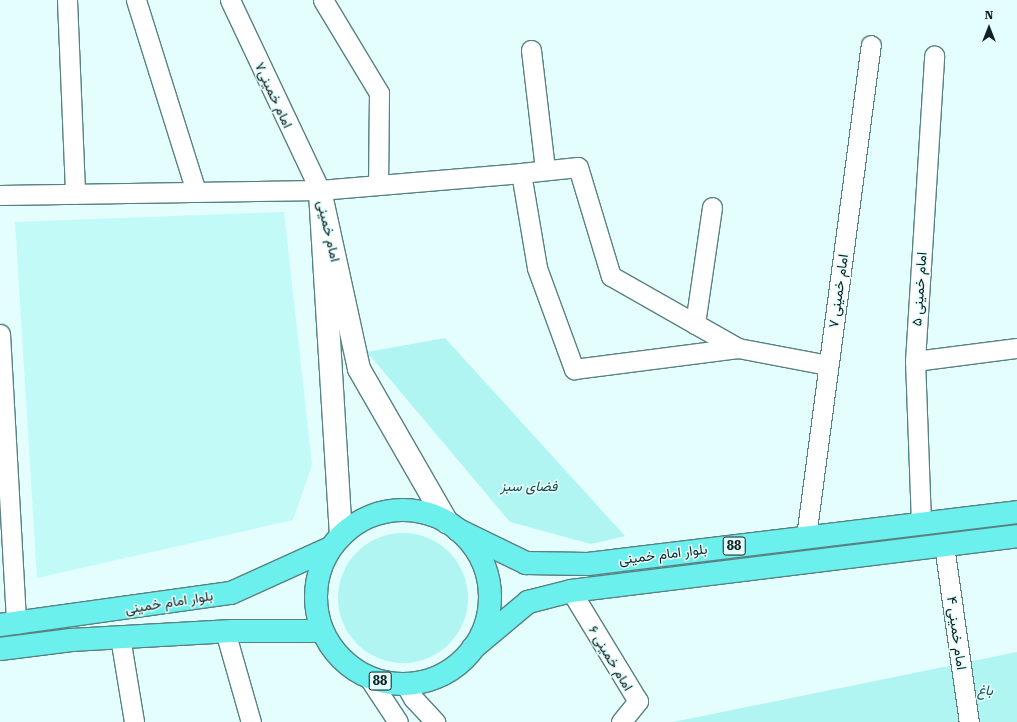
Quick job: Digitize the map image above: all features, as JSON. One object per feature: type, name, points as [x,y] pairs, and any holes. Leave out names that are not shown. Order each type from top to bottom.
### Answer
[{"type":"highway","name":"88","points":[[403,510],[426,513],[453,526],[476,550],[487,573],[490,599],[485,625],[473,648],[454,667],[431,679],[405,684],[379,680],[356,670],[336,653],[322,631],[316,610],[316,589],[321,567],[336,542],[359,522],[380,513],[403,510]]},
{"type":"highway","name":"بلوار امام خمینی","points":[[453,526],[492,548],[526,563],[588,564],[1017,512]]},
{"type":"highway","name":"بلوار امام خمینی","points":[[473,648],[528,602],[571,591],[1017,536]]},
{"type":"highway","name":"بلوار امام خمینی","points":[[8,624],[231,593],[336,542]]},
{"type":"highway","name":"بلوار امام خمینی","points":[[0,649],[120,637],[225,631],[322,631]]},
{"type":"street","points":[[67,0],[75,194]]},
{"type":"street","points":[[136,0],[196,192]]},
{"type":"street","name":"امام خمینی۷","points":[[230,0],[320,190]]},
{"type":"street","points":[[322,0],[378,93],[378,185]]},
{"type":"street","name":"امام خمینی ۷","points":[[806,537],[871,45]]},
{"type":"street","points":[[531,50],[544,170]]},
{"type":"street","name":"امام خمینی ۵","points":[[921,523],[915,361],[934,56]]},
{"type":"street","points":[[0,195],[320,190],[578,167],[611,276],[738,348]]},
{"type":"street","points":[[521,173],[537,268],[574,369],[738,348],[828,365]]},
{"type":"street","name":"امام خمینی","points":[[320,190],[360,369],[453,526]]},
{"type":"street","name":"امام خمینی","points":[[320,190],[336,542]]},
{"type":"street","points":[[695,324],[712,207]]},
{"type":"street","points":[[0,334],[8,624]]},
{"type":"street","points":[[915,361],[1017,348]]},
{"type":"street","name":"امام خمینی ۴","points":[[944,545],[969,722]]},
{"type":"street","name":"امام خمینی ۶","points":[[571,591],[638,701],[621,722]]},
{"type":"street","points":[[225,631],[251,722]]},
{"type":"street","points":[[120,637],[134,722]]},
{"type":"street","points":[[367,675],[398,722]]},
{"type":"street","points":[[405,684],[413,698],[435,722]]},
{"type":"shaded area","points":[[284,212],[312,465],[293,520],[37,578],[15,222]]},
{"type":"green space","name":"فضای سبز","points":[[445,338],[625,536],[591,544],[510,522],[367,352]]},
{"type":"green space","points":[[409,533],[428,538],[449,552],[463,573],[467,585],[467,611],[463,623],[449,644],[428,658],[416,662],[397,663],[378,658],[357,644],[343,623],[339,611],[338,592],[343,573],[357,552],[378,538],[390,534]]},
{"type":"green space","name":"باغ","points":[[1017,652],[1017,722],[673,722]]}]
